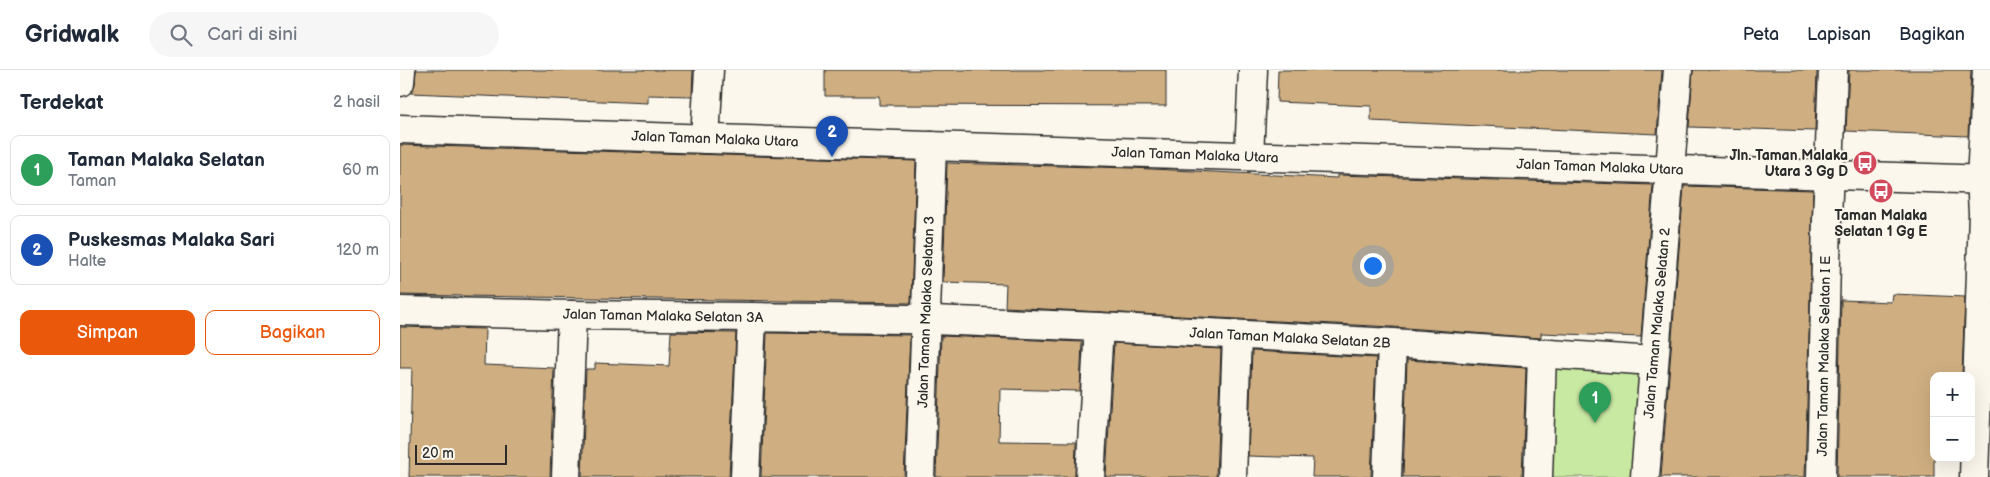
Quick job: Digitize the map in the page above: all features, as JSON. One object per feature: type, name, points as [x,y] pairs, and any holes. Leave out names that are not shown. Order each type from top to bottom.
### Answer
[{"type":"street","points":[[400,82],[401,70]]},
{"type":"street","points":[[705,139],[708,70]]},
{"type":"street","points":[[1249,156],[1253,70]]},
{"type":"street","name":"Jalan Taman Malaka Selatan 2","points":[[1645,477],[1678,70]]},
{"type":"street","name":"Jalan Taman Malaka Selatan I E","points":[[1821,477],[1833,70]]},
{"type":"street","points":[[1974,477],[1983,212],[1986,179],[1987,70]]},
{"type":"street","name":"Jalan Taman Malaka Utara","points":[[400,129],[1986,179]]},
{"type":"street","name":"Jalan Taman Malaka Selatan 3","points":[[920,477],[932,146]]},
{"type":"street","name":"Jalan Taman Malaka Selatan 3A","points":[[400,311],[927,320]]},
{"type":"street","points":[[566,477],[572,315]]},
{"type":"street","points":[[745,477],[752,317]]},
{"type":"street","name":"Jalan Taman Malaka Selatan 2B","points":[[927,320],[1392,342],[1653,361]]},
{"type":"street","points":[[1090,477],[1099,327]]},
{"type":"street","points":[[1232,477],[1237,335]]},
{"type":"street","points":[[1387,477],[1392,342]]},
{"type":"street","points":[[1538,477],[1542,354]]},
{"type":"green space","points":[[1554,364],[1641,369],[1636,477],[1548,477]]},
{"type":"building","points":[[416,70],[693,70],[692,96],[648,95],[648,103],[411,93],[415,84]]},
{"type":"building","points":[[825,70],[1166,70],[1166,106],[879,105],[879,96],[825,96]]},
{"type":"building","points":[[1278,70],[1662,70],[1657,134],[1371,121],[1371,106],[1277,102]]},
{"type":"building","points":[[1693,70],[1817,70],[1815,131],[1689,127]]},
{"type":"building","points":[[1849,70],[1971,70],[1968,136],[1846,131]]},
{"type":"building","points":[[400,145],[916,161],[911,303],[400,295]]},
{"type":"building","points":[[947,163],[1131,168],[1337,178],[1337,175],[1653,185],[1641,337],[1541,333],[1541,338],[1393,327],[1005,307],[1006,284],[943,282]]},
{"type":"building","points":[[1684,186],[1813,190],[1805,477],[1661,477]]},
{"type":"building","points":[[1892,294],[1965,297],[1962,372],[1930,372],[1930,462],[1934,462],[1934,477],[1837,477],[1841,300],[1891,302]]},
{"type":"building","points":[[400,327],[485,329],[484,365],[554,368],[550,477],[409,477],[412,368],[400,368]]},
{"type":"building","points":[[671,332],[736,333],[729,477],[582,477],[586,369],[595,369],[595,363],[669,366]]},
{"type":"building","points":[[767,333],[910,335],[904,477],[761,477]]},
{"type":"building","points":[[941,336],[1082,342],[1080,391],[1000,389],[999,441],[1076,442],[1075,477],[936,477]]},
{"type":"building","points":[[1114,343],[1221,349],[1216,477],[1106,477]]},
{"type":"building","points":[[1252,351],[1376,358],[1371,477],[1312,477],[1313,458],[1248,456]]},
{"type":"building","points":[[1407,360],[1526,368],[1522,477],[1403,477]]},
{"type":"place","name":"Puskesmas Malaka Sari","points":[[832,157]]},
{"type":"place","name":"Jln. Taman Malaka Utara 3 Gg D","points":[[1865,163]]},
{"type":"place","name":"Taman Malaka Selatan 1 Gg E","points":[[1881,191]]},
{"type":"place","name":"Taman Malaka Selatan","points":[[1595,423]]}]
